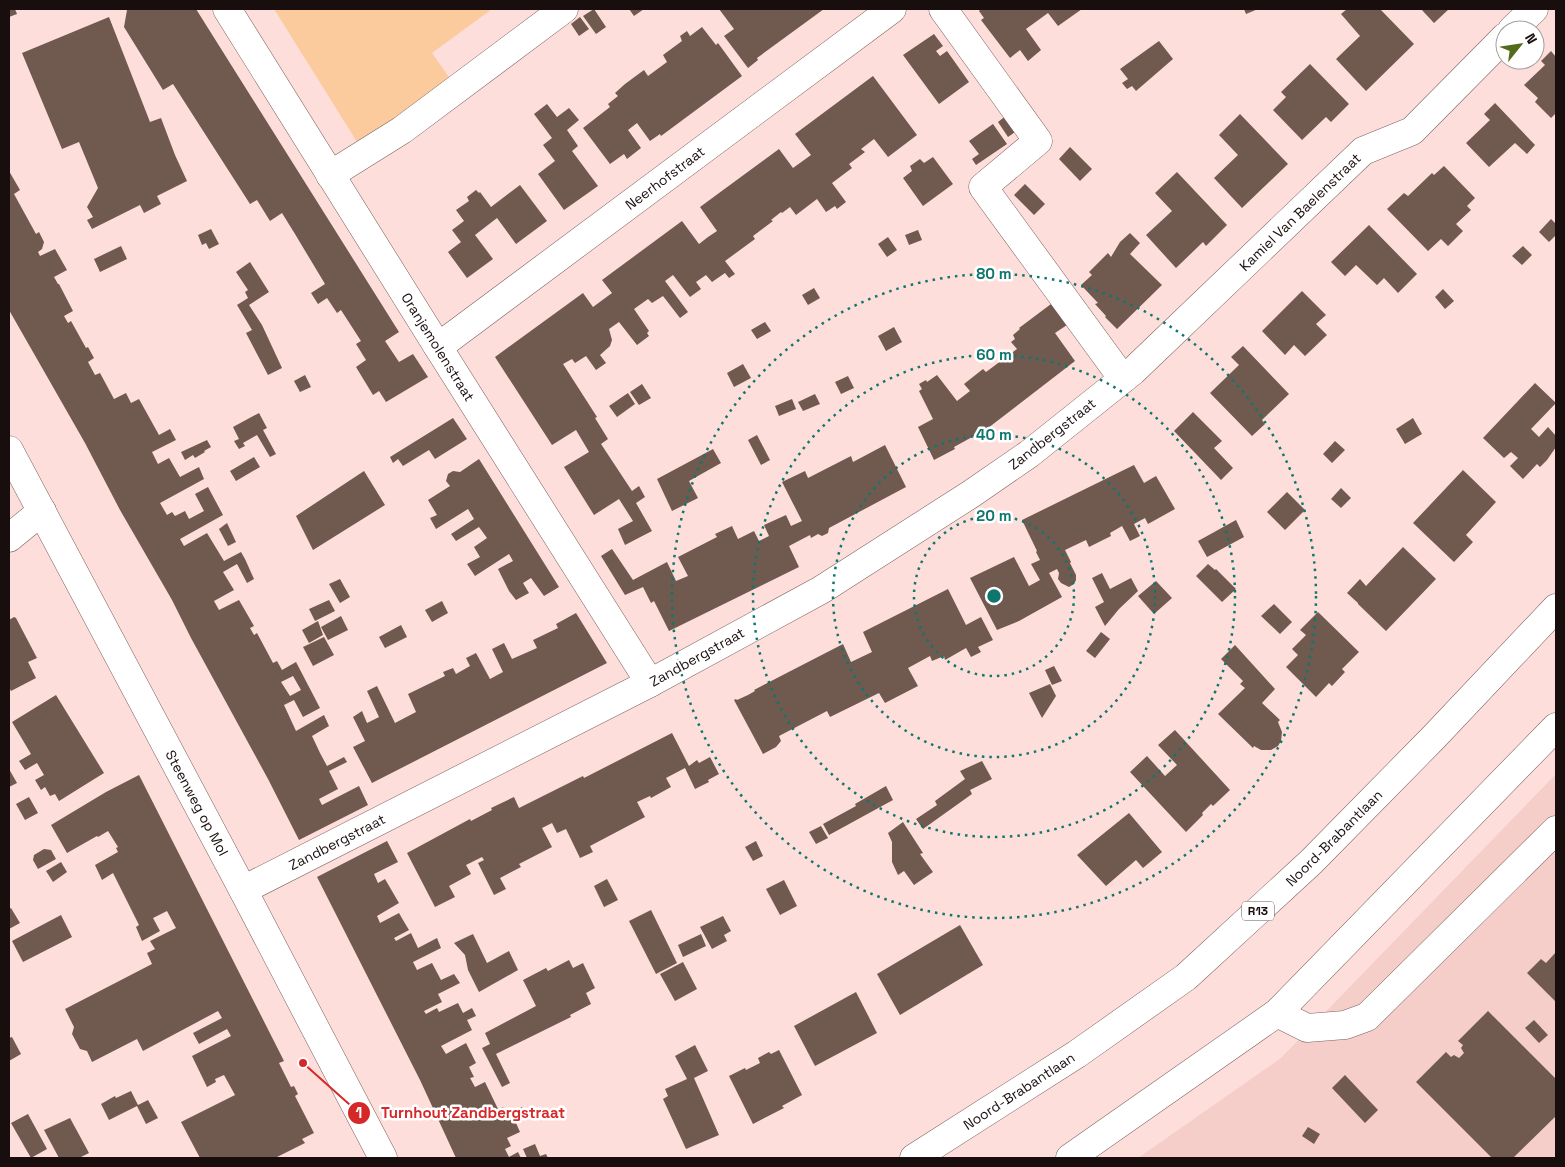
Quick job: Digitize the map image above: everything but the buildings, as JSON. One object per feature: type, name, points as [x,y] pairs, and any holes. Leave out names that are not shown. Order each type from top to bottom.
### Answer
[{"type":"street","name":"Oranjemolenstraat","points":[[227,9],[650,683]]},
{"type":"street","points":[[330,175],[402,130],[564,9]]},
{"type":"street","name":"Neerhofstraat","points":[[438,347],[892,9]]},
{"type":"street","points":[[943,9],[1038,141],[983,187],[1123,378]]},
{"type":"street","points":[[1522,20],[1534,9]]},
{"type":"street","name":"Kamiel Van Baelenstraat","points":[[1123,378],[1133,372],[1363,152],[1412,131],[1495,47]]},
{"type":"street","name":"Zandbergstraat","points":[[244,890],[650,683],[821,590],[971,494],[1029,454],[1123,378]]},
{"type":"street","name":"Steenweg op Mol","points":[[9,450],[244,890],[378,1156]]},
{"type":"street","points":[[9,538],[42,511]]},
{"type":"street","name":"Noord-Brabantlaan","points":[[914,1158],[1077,1054],[1186,977],[1311,862],[1434,737],[1556,608]]},
{"type":"street","points":[[1070,1158],[1277,1013],[1556,727]]},
{"type":"street","points":[[1277,1013],[1306,1028],[1345,1025],[1367,1017],[1556,830]]},
{"type":"shaded area","points":[[274,9],[492,9],[432,53],[453,83],[359,145]]},
{"type":"shaded area","points":[[1556,774],[1556,1158],[1138,1158],[1281,1058]]},
{"type":"place","name":"Turnhout Zandbergstraat","points":[[303,1063]]}]
